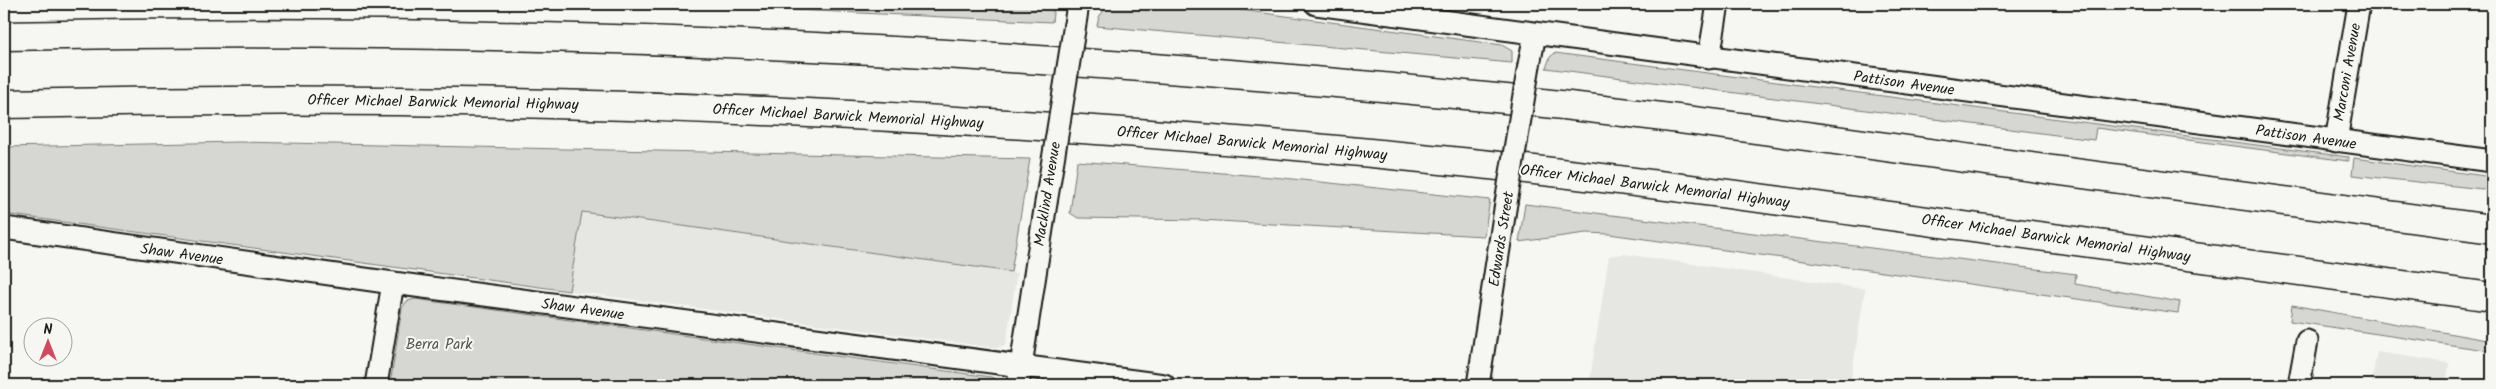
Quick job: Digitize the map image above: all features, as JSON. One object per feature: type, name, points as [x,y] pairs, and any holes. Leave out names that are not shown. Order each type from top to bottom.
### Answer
[{"type":"highway","points":[[4,36],[306,33],[622,38],[899,50],[1187,70],[1466,95],[1639,114],[2492,229]]},
{"type":"highway","name":"Officer Michael Barwick Memorial Highway","points":[[4,104],[277,100],[520,102],[867,116],[1115,132],[1355,152],[1583,176],[2492,297]]},
{"type":"street","name":"Pattison Avenue","points":[[1316,4],[1709,58],[2492,161]]},
{"type":"street","points":[[1709,58],[1718,4]]},
{"type":"street","name":"Marconi Avenue","points":[[2336,141],[2359,4]]},
{"type":"street","name":"Macklind Avenue","points":[[1019,376],[1076,14]]},
{"type":"street","name":"Edwards Street","points":[[1478,385],[1506,203],[1535,34]]},
{"type":"street","name":"Shaw Avenue","points":[[4,228],[393,283],[1019,376],[1164,385]]},
{"type":"street","points":[[376,385],[393,283]]},
{"type":"street","points":[[2299,385],[2307,341]]},
{"type":"shaded area","points":[[581,212],[1017,273],[1006,344],[997,348],[569,291]]},
{"type":"shaded area","points":[[1624,254],[1865,289],[1850,385],[1589,385],[1609,256]]},
{"type":"shaded area","points":[[2377,352],[2449,363],[2446,385],[2371,385]]},
{"type":"green space","points":[[666,4],[1054,4],[1052,22]]},
{"type":"green space","points":[[1109,4],[1196,4],[1502,45],[1512,51],[1512,63],[1097,26],[1099,17]]},
{"type":"green space","points":[[1555,53],[2348,157],[2348,161],[2096,128],[2094,140],[1546,68],[1550,57]]},
{"type":"green space","points":[[239,142],[1030,159],[1011,272],[582,212],[569,291],[4,214],[4,147]]},
{"type":"green space","points":[[2354,158],[2492,177],[2492,190],[2352,175]]},
{"type":"green space","points":[[1077,161],[1283,178],[1490,200],[1484,236],[1201,220],[1078,218],[1070,213]]},
{"type":"green space","points":[[1525,204],[2076,274],[2075,284],[2180,302],[2178,313],[1609,234],[1586,233],[1519,242]]},
{"type":"green space","name":"Berra Park","points":[[415,299],[991,377],[996,379],[999,385],[390,385],[402,308],[407,301]]},
{"type":"green space","points":[[2292,305],[2492,341],[2492,351],[2290,321]]}]
